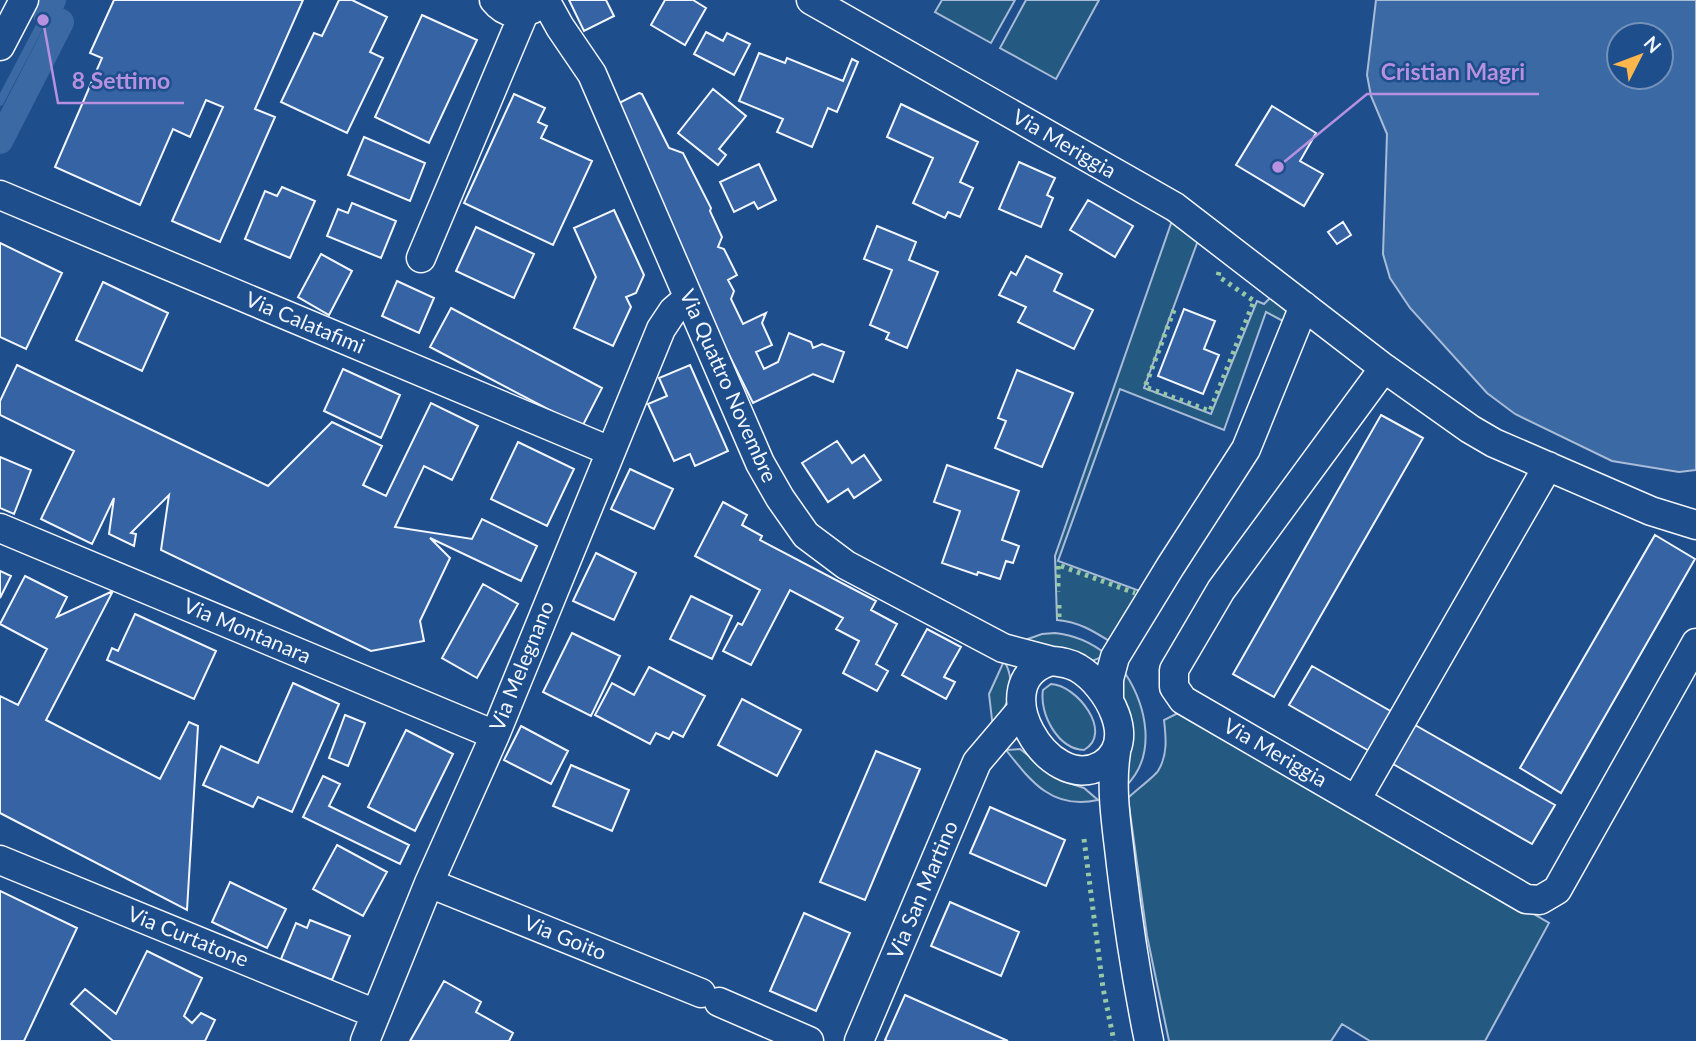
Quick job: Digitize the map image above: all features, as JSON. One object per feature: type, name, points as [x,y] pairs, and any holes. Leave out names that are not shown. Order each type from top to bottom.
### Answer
[{"type":"street","name":"Via Meriggia","points":[[811,0],[1175,207],[1384,368],[1221,590],[1174,670],[1174,687],[1183,700],[1525,899],[1540,900],[1557,890],[1696,643]]},
{"type":"street","points":[[0,46],[21,1]]},
{"type":"street","name":"Via Quattro Novembre","points":[[493,1],[508,11],[535,6],[560,27],[592,74],[760,463],[806,535],[846,565],[1003,648],[1065,664]]},
{"type":"street","points":[[421,258],[535,6]]},
{"type":"street","name":"Via Calatafimi","points":[[0,195],[610,451]]},
{"type":"street","name":"Via Melegnano","points":[[365,1041],[429,883],[495,735],[661,329],[673,311],[688,299]]},
{"type":"street","points":[[1149,1041],[1132,956],[1115,809],[1112,779],[1119,740],[1109,700],[1109,679],[1115,657],[1246,449],[1304,306]]},
{"type":"street","points":[[1384,368],[1494,443],[1651,510],[1696,525]]},
{"type":"street","points":[[1356,800],[1548,466]]},
{"type":"street","name":"Via Montanara","points":[[0,528],[495,735]]},
{"type":"street","name":"Via Quattro Novembre","points":[[1003,648],[1025,679]]},
{"type":"street","points":[[1115,657],[1092,667],[1040,664],[1025,679],[1021,690],[1025,720],[1045,753],[1058,764],[1073,771],[1085,772],[1107,762],[1116,752]]},
{"type":"street","points":[[1065,664],[1088,676],[1109,700]]},
{"type":"street","name":"Via San Martino","points":[[859,1041],[977,762],[1022,709]]},
{"type":"street","points":[[993,742],[1034,737]]},
{"type":"street","points":[[1085,772],[1115,809]]},
{"type":"street","name":"Via Curtatone","points":[[0,860],[376,1014]]},
{"type":"street","name":"Via Goito","points":[[429,883],[809,1041]]},
{"type":"shaded area","points":[[942,0],[1015,0],[991,43],[935,12]]},
{"type":"shaded area","points":[[1026,0],[1099,0],[1056,79],[1000,48]]},
{"type":"shaded area","points":[[1376,0],[1696,0],[1696,470],[1679,472],[1612,461],[1515,414],[1487,393],[1410,308],[1390,278],[1383,254],[1387,134],[1371,96],[1367,75]]},
{"type":"shaded area","points":[[1174,215],[1200,235],[1144,388],[1211,414],[1257,301],[1264,304],[1277,291],[1288,310],[1283,321],[1266,312],[1224,430],[1120,389],[1058,561],[1140,591],[1114,644],[1080,625],[1057,620],[1055,556]]},
{"type":"shaded area","points":[[1055,633],[1082,640],[1107,655],[1092,661],[1025,640]]},
{"type":"shaded area","points":[[1004,661],[1010,678],[1009,695],[993,728],[989,694]]},
{"type":"shaded area","points":[[1125,673],[1139,701],[1145,731],[1142,760],[1136,774],[1126,786],[1120,693]]},
{"type":"shaded area","points":[[1051,684],[1071,692],[1081,701],[1094,722],[1092,742],[1084,750],[1066,744],[1047,719],[1043,690]]},
{"type":"shaded area","points":[[1184,710],[1549,923],[1485,1041],[1370,1041],[1342,1024],[1331,1041],[1169,1041],[1147,936],[1128,798],[1156,773],[1161,765],[1166,746],[1164,720]]},
{"type":"shaded area","points":[[1020,749],[1060,780],[1084,788],[1098,800],[1068,801],[1045,791],[1006,750]]},
{"type":"building","points":[[114,0],[303,0],[255,109],[275,117],[220,242],[172,221],[223,107],[206,100],[190,137],[173,129],[140,205],[55,167],[102,58],[90,53]]},
{"type":"building","points":[[339,0],[352,0],[387,17],[370,52],[383,58],[347,133],[281,102],[314,33],[322,36]]},
{"type":"building","points":[[569,0],[606,0],[614,16],[584,31]]},
{"type":"building","points":[[665,0],[693,0],[706,8],[685,45],[651,25]]},
{"type":"building","points":[[422,15],[477,40],[429,143],[375,117]]},
{"type":"building","points":[[706,32],[723,41],[727,33],[750,44],[734,75],[694,54]]},
{"type":"building","points":[[759,53],[785,63],[787,58],[843,81],[852,59],[858,62],[837,112],[828,108],[812,147],[777,132],[783,119],[739,101]]},
{"type":"building","points":[[713,89],[746,116],[719,149],[726,155],[718,165],[678,133]]},
{"type":"building","points":[[639,93],[642,94],[669,148],[683,153],[711,208],[722,237],[718,247],[724,249],[737,275],[728,280],[734,291],[731,299],[743,324],[766,313],[762,323],[772,345],[756,352],[764,369],[778,362],[789,333],[811,342],[813,348],[822,344],[844,352],[833,382],[813,374],[753,403],[607,109]]},
{"type":"building","points":[[514,94],[545,108],[538,122],[547,126],[541,138],[592,161],[553,245],[464,203]]},
{"type":"building","points":[[901,104],[978,142],[960,182],[973,188],[960,217],[948,212],[945,218],[913,203],[933,158],[887,137]]},
{"type":"building","points":[[1272,106],[1316,133],[1300,161],[1323,174],[1304,206],[1236,165]]},
{"type":"building","points":[[364,137],[425,163],[410,201],[348,175]]},
{"type":"building","points":[[1019,162],[1055,178],[1047,195],[1053,198],[1041,227],[999,209]]},
{"type":"building","points":[[759,164],[776,200],[758,209],[754,202],[734,212],[720,182]]},
{"type":"building","points":[[282,187],[315,201],[290,258],[245,239],[265,191],[277,196]]},
{"type":"building","points":[[1088,200],[1133,226],[1115,257],[1070,230]]},
{"type":"building","points":[[352,203],[396,221],[381,258],[327,236],[338,209],[348,213]]},
{"type":"building","points":[[614,210],[644,275],[636,293],[626,297],[631,307],[613,346],[574,328],[596,277],[574,228]]},
{"type":"building","points":[[1343,222],[1351,235],[1337,244],[1328,232]]},
{"type":"building","points":[[877,226],[916,242],[909,260],[938,272],[907,348],[886,339],[889,333],[870,325],[892,270],[864,259]]},
{"type":"building","points":[[476,227],[534,254],[514,298],[456,271]]},
{"type":"building","points":[[0,243],[62,273],[26,349],[0,337]]},
{"type":"building","points":[[321,254],[352,271],[329,315],[298,297]]},
{"type":"building","points":[[1026,256],[1062,274],[1054,291],[1093,310],[1074,349],[1018,322],[1026,307],[999,295],[1011,272],[1016,275]]},
{"type":"building","points":[[397,281],[434,298],[419,333],[382,316]]},
{"type":"building","points":[[103,282],[168,313],[142,371],[76,340]]},
{"type":"building","points":[[451,308],[602,388],[582,427],[430,347]]},
{"type":"building","points":[[1184,309],[1215,321],[1204,349],[1219,355],[1203,394],[1158,376]]},
{"type":"building","points":[[17,365],[268,486],[332,422],[382,446],[363,485],[386,496],[431,403],[478,426],[452,480],[424,466],[395,527],[472,539],[482,519],[537,546],[521,581],[430,538],[450,558],[420,621],[424,641],[371,651],[161,550],[169,495],[131,533],[136,534],[134,546],[109,534],[114,498],[92,544],[41,519],[74,451],[0,415],[0,401]]},
{"type":"building","points":[[690,365],[728,451],[695,466],[690,454],[674,461],[648,404],[667,396],[659,378]]},
{"type":"building","points":[[343,369],[400,395],[381,438],[324,411]]},
{"type":"building","points":[[1017,370],[1073,393],[1042,467],[995,448],[1006,421],[998,418]]},
{"type":"building","points":[[1381,415],[1423,438],[1274,697],[1233,674]]},
{"type":"building","points":[[837,441],[852,463],[864,455],[881,480],[854,498],[848,489],[828,502],[802,463]]},
{"type":"building","points":[[518,442],[574,469],[547,526],[491,499]]},
{"type":"building","points":[[0,457],[31,470],[14,514],[0,508]]},
{"type":"building","points":[[947,465],[1019,491],[1002,540],[1019,546],[1013,563],[1006,561],[1000,579],[978,572],[977,575],[942,563],[960,511],[934,502]]},
{"type":"building","points":[[630,469],[673,489],[654,529],[611,509]]},
{"type":"building","points":[[723,502],[747,515],[742,525],[762,536],[760,540],[876,601],[871,610],[897,624],[876,664],[888,671],[877,691],[843,673],[859,641],[836,629],[843,618],[790,590],[751,665],[723,651],[738,623],[742,625],[760,590],[695,556]]},
{"type":"building","points":[[1655,535],[1695,559],[1561,793],[1520,768]]},
{"type":"building","points":[[596,553],[636,573],[614,620],[573,601]]},
{"type":"building","points":[[0,571],[11,576],[0,598]]},
{"type":"building","points":[[25,576],[67,597],[57,617],[113,591],[46,720],[160,779],[189,722],[198,726],[187,910],[0,813],[0,696],[18,705],[47,649],[0,624]]},
{"type":"building","points":[[483,584],[518,604],[477,678],[442,658]]},
{"type":"building","points":[[691,596],[732,616],[712,659],[670,639]]},
{"type":"building","points":[[135,614],[216,651],[194,699],[107,660],[112,648],[118,651]]},
{"type":"building","points":[[927,629],[961,647],[944,677],[955,682],[946,699],[902,675]]},
{"type":"building","points":[[572,633],[620,656],[591,716],[543,692]]},
{"type":"building","points":[[1312,666],[1394,713],[1371,752],[1289,705]]},
{"type":"building","points":[[649,667],[705,696],[683,737],[673,732],[669,739],[656,733],[650,744],[595,715],[612,683],[634,695]]},
{"type":"building","points":[[293,683],[339,704],[292,812],[258,797],[253,807],[203,785],[221,746],[258,763]]},
{"type":"building","points":[[742,699],[801,730],[777,776],[718,745]]},
{"type":"building","points":[[345,715],[365,723],[348,766],[329,758]]},
{"type":"building","points":[[1415,725],[1555,805],[1532,844],[1393,764]]},
{"type":"building","points":[[521,726],[568,751],[551,784],[504,760]]},
{"type":"building","points":[[406,730],[453,754],[415,831],[368,807]]},
{"type":"building","points":[[876,751],[920,769],[865,900],[820,882]]},
{"type":"building","points":[[571,765],[629,790],[612,831],[553,806]]},
{"type":"building","points":[[323,776],[340,784],[329,806],[409,845],[400,864],[303,817]]},
{"type":"building","points":[[990,807],[1065,840],[1046,886],[970,853]]},
{"type":"building","points":[[337,845],[387,872],[363,916],[313,889]]},
{"type":"building","points":[[230,882],[286,909],[267,948],[212,922]]},
{"type":"building","points":[[0,891],[77,928],[24,1041],[0,1041]]},
{"type":"building","points":[[950,902],[1019,932],[1001,976],[931,946]]},
{"type":"building","points":[[804,913],[850,933],[816,1011],[770,991]]},
{"type":"building","points":[[310,920],[350,936],[332,980],[281,959],[296,923],[307,928]]},
{"type":"building","points":[[147,951],[202,978],[184,1016],[192,1023],[201,1013],[215,1020],[205,1041],[113,1041],[71,1004],[85,989],[116,1014]]},
{"type":"building","points":[[444,981],[481,1002],[476,1012],[513,1033],[509,1041],[410,1041]]},
{"type":"building","points":[[905,995],[1008,1041],[887,1041],[885,1040]]},
{"type":"waterway","points":[[0,141],[61,22],[46,14],[53,0]]},
{"type":"waterway","points":[[0,102],[46,14]]},
{"type":"hedge","points":[[1174,310],[1145,387],[1210,411],[1254,301],[1218,276],[1220,268]]},
{"type":"hedge","points":[[1058,566],[1058,592]]},
{"type":"hedge","points":[[1061,566],[1135,593]]},
{"type":"hedge","points":[[1059,605],[1059,618]]},
{"type":"hedge","points":[[1084,839],[1103,988],[1114,1041]]},
{"type":"place","name":"8 Settimo","points":[[43,20]]},
{"type":"place","name":"Cristian Magri","points":[[1278,167]]}]
